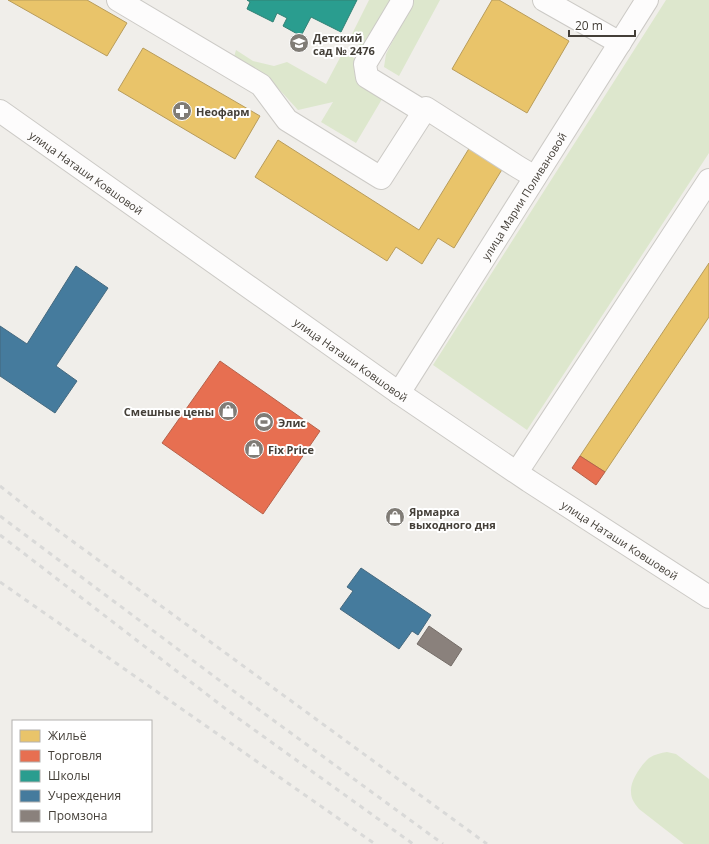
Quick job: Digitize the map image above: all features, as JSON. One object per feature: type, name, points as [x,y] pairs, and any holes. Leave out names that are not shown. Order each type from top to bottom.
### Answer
[{"type":"street","points":[[118,0],[261,85],[287,120],[382,178],[426,108],[535,177]]},
{"type":"street","points":[[402,0],[365,64],[367,77],[424,112]]},
{"type":"street","points":[[544,0],[620,43]]},
{"type":"street","name":"улица Марии Поливановой","points":[[399,393],[647,0]]},
{"type":"street","name":"улица Наташи Ковшовой","points":[[0,111],[399,393],[516,472],[709,597]]},
{"type":"street","points":[[516,472],[709,180]]},
{"type":"green space","points":[[369,0],[402,0],[373,51],[349,40]]},
{"type":"green space","points":[[414,0],[440,0],[399,76],[384,67],[386,54]]},
{"type":"green space","points":[[666,0],[709,0],[709,153],[527,430],[433,365]]},
{"type":"green space","points":[[236,50],[253,61],[274,66],[287,62],[326,84],[343,52],[365,64],[385,94],[356,143],[321,122],[333,102],[298,110],[266,75],[234,57]]},
{"type":"green space","points":[[667,752],[676,754],[709,779],[709,844],[684,844],[639,809],[632,799],[632,783],[640,769],[649,758]]},
{"type":"building: Жильё","points":[[8,0],[87,0],[127,23],[107,56]]},
{"type":"building: Жильё","points":[[492,0],[499,0],[569,41],[527,113],[452,69]]},
{"type":"building: Жильё","points":[[143,48],[260,116],[235,159],[118,90]]},
{"type":"building: Жильё","points":[[278,140],[419,230],[473,142],[506,163],[454,248],[438,238],[422,264],[396,247],[387,261],[255,177]]},
{"type":"building: Жильё","points":[[709,263],[709,317],[605,472],[580,456]]},
{"type":"building: Торговля","points":[[220,361],[320,431],[263,514],[162,443]]},
{"type":"building: Торговля","points":[[580,456],[605,472],[596,485],[572,468]]},
{"type":"building: Школы","points":[[247,0],[357,0],[341,32],[311,17],[301,36],[283,26],[287,18],[277,13],[273,22],[247,9],[250,2]]},
{"type":"building: Учреждения","points":[[76,266],[108,288],[56,366],[77,381],[55,413],[0,376],[0,326],[27,344]]},
{"type":"building: Учреждения","points":[[361,568],[431,615],[418,635],[412,631],[399,649],[340,609],[353,591],[347,587]]},
{"type":"building: Промзона","points":[[429,626],[462,649],[451,666],[417,644]]},
{"type":"railway","points":[[0,486],[38,516],[487,844]]},
{"type":"railway","points":[[0,516],[247,701],[443,844]]},
{"type":"railway","points":[[0,535],[235,716],[413,844]]},
{"type":"railway","points":[[0,582],[375,844]]},
{"type":"place","name":"Детский сад № 2476","points":[[299,43]]},
{"type":"place","name":"Неофарм","points":[[182,111]]},
{"type":"place","name":"Смешные цены","points":[[228,411]]},
{"type":"place","name":"Элис","points":[[264,422]]},
{"type":"place","name":"Fix Price","points":[[254,449]]},
{"type":"place","name":"Ярмарка выходного дня","points":[[395,517]]}]
